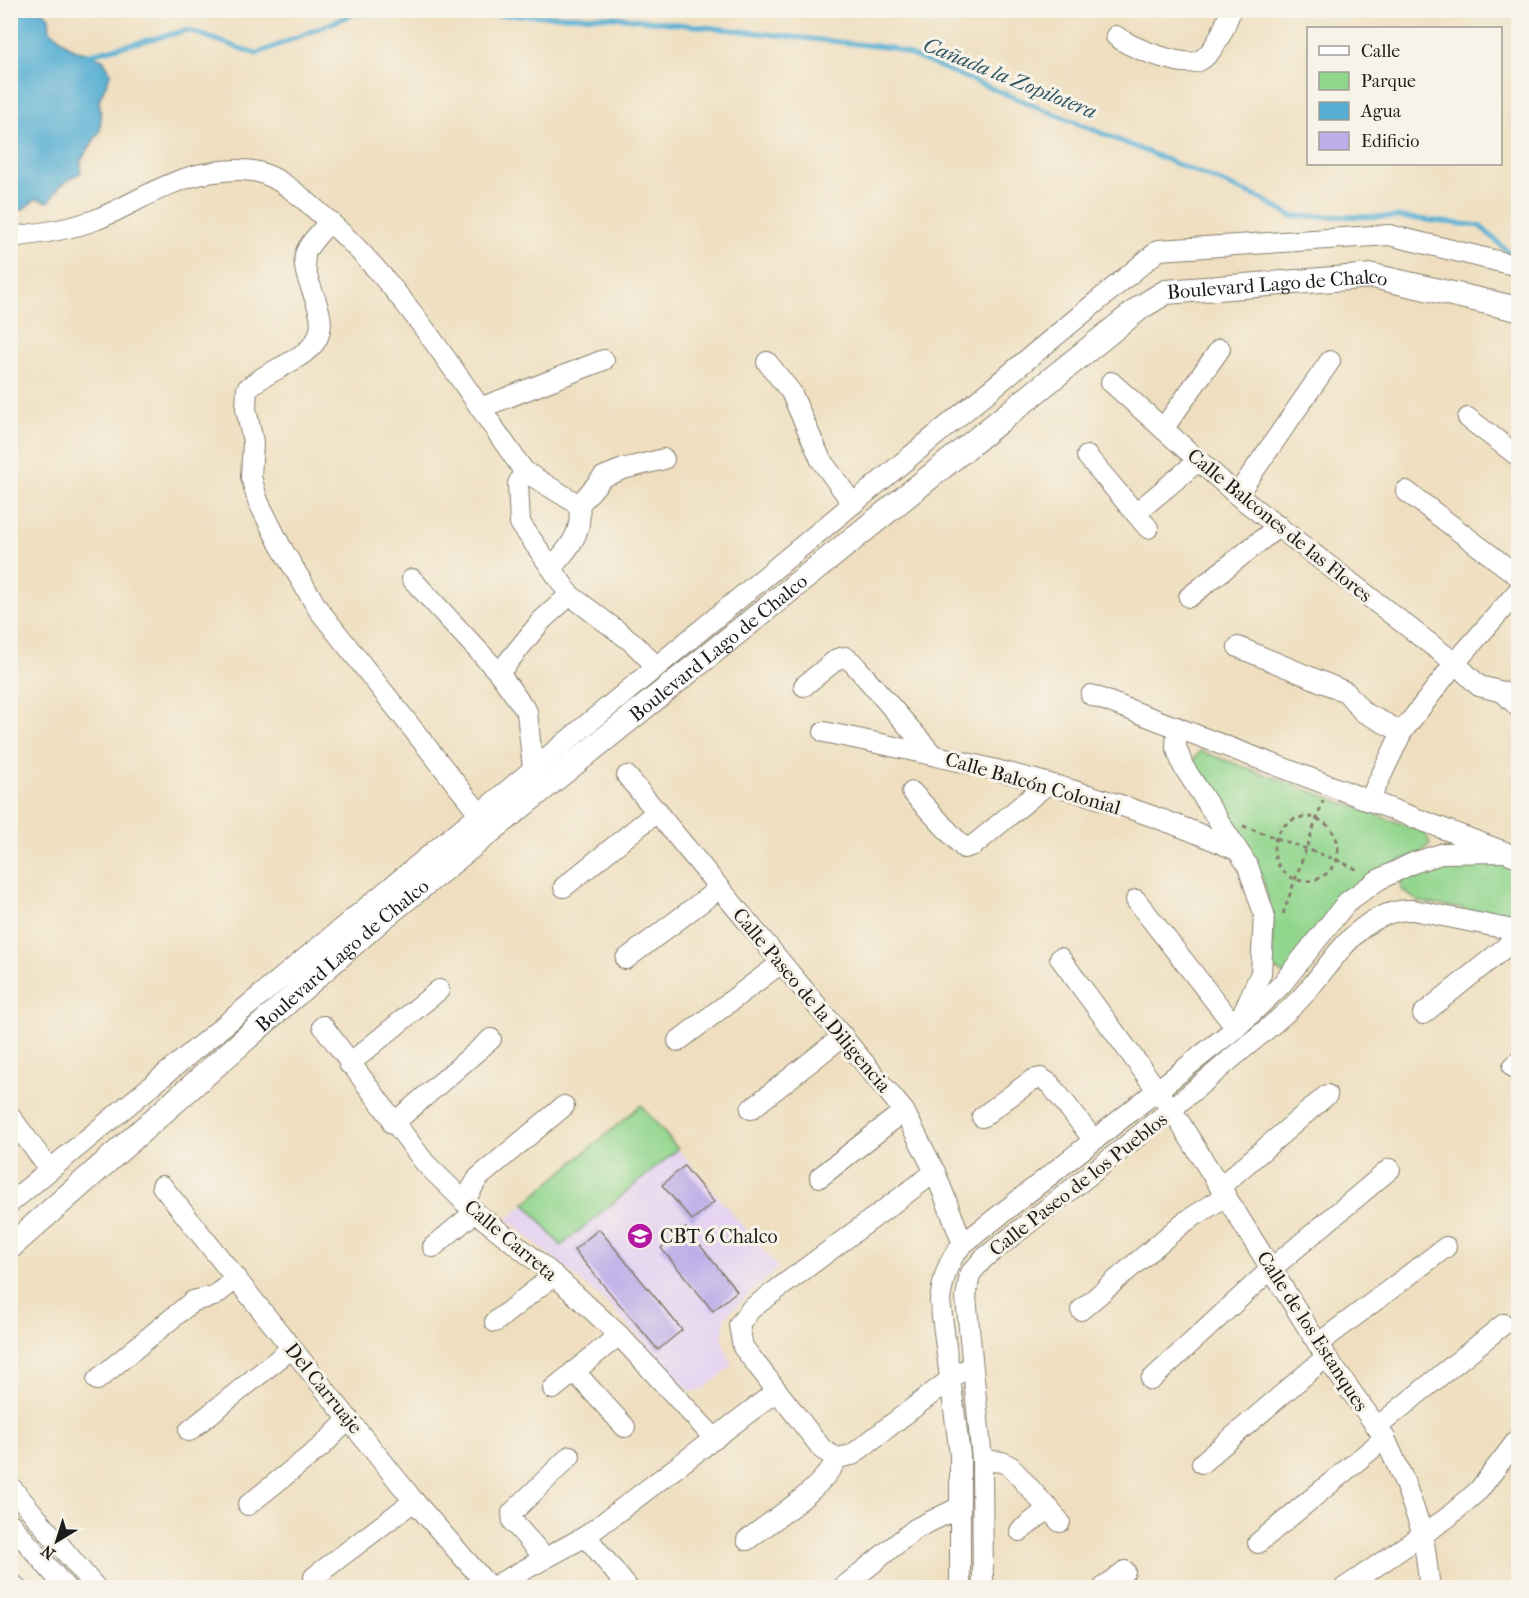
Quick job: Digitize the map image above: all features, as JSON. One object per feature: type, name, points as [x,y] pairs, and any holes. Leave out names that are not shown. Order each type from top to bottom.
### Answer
[{"type":"main road","name":"Boulevard Lago de Chalco","points":[[10,1247],[380,920],[1141,307],[1166,292],[1357,276],[1394,280],[1518,309]]},
{"type":"street","points":[[1116,36],[1138,50],[1191,63],[1206,56],[1222,33],[1231,10]]},
{"type":"street","points":[[10,237],[46,233],[95,220],[150,193],[205,173],[233,169],[259,172],[288,186],[343,232],[411,308],[524,471],[579,505]]},
{"type":"street","points":[[330,221],[305,252],[304,267],[321,313],[319,332],[310,348],[257,380],[248,389],[246,410],[253,442],[251,477],[258,501],[318,609],[479,813]]},
{"type":"street","points":[[10,1203],[1159,250],[1389,235],[1518,266]]},
{"type":"street","points":[[1162,429],[1220,349]]},
{"type":"street","points":[[480,408],[604,360]]},
{"type":"street","points":[[1237,495],[1330,361]]},
{"type":"street","points":[[767,362],[791,392],[821,460],[853,504]]},
{"type":"street","name":"Calle Balcones de las Flores","points":[[1111,382],[1237,495],[1455,663],[1479,686],[1503,692],[1518,707]]},
{"type":"street","points":[[1468,418],[1518,456]]},
{"type":"street","points":[[1087,456],[1142,520],[1198,461]]},
{"type":"street","points":[[552,567],[576,540],[581,521],[579,505],[603,477],[623,469],[664,459]]},
{"type":"street","points":[[524,471],[518,484],[520,523],[570,595],[632,642],[656,666]]},
{"type":"street","points":[[1406,491],[1518,576]]},
{"type":"street","points":[[1190,597],[1279,526]]},
{"type":"street","points":[[412,579],[499,673],[527,712],[533,769]]},
{"type":"street","points":[[1370,801],[1402,732],[1455,663],[1518,591]]},
{"type":"street","points":[[499,673],[542,620],[570,595]]},
{"type":"street","points":[[1238,647],[1346,692],[1363,712],[1402,732]]},
{"type":"street","points":[[804,686],[837,659],[845,657],[854,663],[933,755]]},
{"type":"street","points":[[1091,695],[1511,854]]},
{"type":"street","points":[[1136,900],[1236,1028],[1261,973],[1264,914],[1248,866],[1236,851],[1183,766],[1176,747],[1177,727]]},
{"type":"street","name":"Calle Balcón Colonial","points":[[824,732],[933,755],[1046,785],[1180,824],[1236,851]]},
{"type":"street","name":"Calle Paseo de la Diligencia","points":[[627,776],[904,1111],[935,1172],[963,1244]]},
{"type":"street","points":[[912,792],[964,848],[974,845],[1046,785]]},
{"type":"street","points":[[564,886],[658,811]]},
{"type":"street","name":"Calle Paseo de los Pueblos","points":[[960,1587],[958,1508],[960,1455],[952,1377],[940,1301],[943,1276],[953,1255],[963,1244],[1093,1139],[1159,1091],[1236,1028],[1281,985],[1347,902],[1378,880],[1413,863],[1444,853],[1511,854]]},
{"type":"street","points":[[1378,880],[1395,910],[1455,917],[1518,931]]},
{"type":"street","points":[[626,959],[720,888]]},
{"type":"street","name":"Calle Paseo de los Pueblos","points":[[983,1587],[982,1460],[966,1297],[970,1274],[982,1259],[1172,1110],[1299,1000],[1354,934],[1395,910]]},
{"type":"street","points":[[1423,1014],[1518,938]]},
{"type":"street","name":"Calle de los Estanques","points":[[1060,958],[1172,1110],[1322,1351],[1381,1433],[1404,1480],[1423,1534],[1430,1587]]},
{"type":"street","points":[[678,1041],[781,963]]},
{"type":"street","points":[[1261,973],[1281,985],[1299,1000]]},
{"type":"street","points":[[349,1064],[439,990]]},
{"type":"street","name":"Calle Carreta","points":[[323,1026],[393,1124],[425,1163],[470,1207],[554,1275],[619,1335],[715,1439]]},
{"type":"street","points":[[752,1109],[843,1036]]},
{"type":"street","points":[[393,1124],[491,1040]]},
{"type":"street","points":[[982,1117],[1032,1080],[1041,1078],[1050,1084],[1093,1139]]},
{"type":"street","points":[[1081,1310],[1223,1191],[1327,1095]]},
{"type":"street","points":[[433,1247],[470,1207],[478,1178],[564,1106]]},
{"type":"street","points":[[820,1177],[904,1111]]},
{"type":"street","points":[[10,1116],[50,1170]]},
{"type":"street","points":[[1151,1380],[1271,1269],[1390,1169]]},
{"type":"street","points":[[935,1172],[751,1309],[739,1325],[743,1347],[823,1450],[837,1458],[852,1455],[952,1377],[974,1363]]},
{"type":"street","name":"Del Carruaje","points":[[162,1186],[414,1501],[490,1587]]},
{"type":"street","points":[[1202,1463],[1322,1351],[1446,1247]]},
{"type":"street","points":[[495,1322],[554,1275]]},
{"type":"street","points":[[97,1380],[194,1301],[214,1296],[237,1278]]},
{"type":"street","points":[[1257,1543],[1504,1324]]},
{"type":"street","points":[[553,1389],[619,1335]]},
{"type":"street","points":[[189,1431],[291,1348]]},
{"type":"street","points":[[574,1371],[625,1427]]},
{"type":"street","points":[[490,1587],[586,1536],[777,1390]]},
{"type":"street","points":[[248,1506],[322,1446],[349,1419]]},
{"type":"street","points":[[1344,1587],[1423,1534],[1479,1490],[1518,1439]]},
{"type":"street","points":[[544,1557],[513,1522],[512,1513],[570,1456]]},
{"type":"street","points":[[747,1540],[819,1485],[831,1471],[837,1458]]},
{"type":"street","points":[[982,1460],[1010,1466],[1054,1515],[1020,1531]]},
{"type":"street","points":[[10,1486],[96,1587]]},
{"type":"street","points":[[314,1577],[414,1501]]},
{"type":"street","points":[[842,1587],[915,1529],[958,1508]]},
{"type":"street","points":[[10,1522],[66,1587]]},
{"type":"street","points":[[586,1536],[628,1587]]},
{"type":"street","points":[[1108,1586],[1125,1571]]},
{"type":"street","points":[[10,1581],[16,1587]]},
{"type":"path","points":[[1280,921],[1329,785]]},
{"type":"path","points":[[1214,815],[1337,860],[1378,880]]},
{"type":"path","points":[[1304,817],[1317,819],[1333,831],[1338,841],[1337,860],[1331,871],[1323,878],[1313,881],[1295,879],[1284,873],[1278,864],[1274,854],[1276,838],[1284,825],[1294,819],[1304,817]]},
{"type":"shaded area","name":"CBT 6 Chalco","points":[[641,1105],[778,1268],[726,1315],[722,1340],[732,1366],[702,1390],[691,1392],[606,1302],[507,1219]]},
{"type":"green space","points":[[1200,751],[1424,832],[1430,843],[1422,852],[1388,866],[1285,975],[1271,967],[1273,919],[1262,876],[1191,763]]},
{"type":"green space","points":[[1498,860],[1518,868],[1518,918],[1419,902],[1401,889],[1401,878],[1441,863]]},
{"type":"green space","points":[[641,1105],[678,1149],[561,1246],[525,1203]]},
{"type":"water","points":[[11,10],[43,11],[49,17],[50,30],[71,48],[103,59],[111,73],[99,100],[100,131],[81,160],[81,172],[60,186],[49,202],[36,199],[22,210],[11,211]]},
{"type":"building","points":[[684,1166],[714,1202],[692,1220],[662,1185]]},
{"type":"building","points":[[686,1228],[737,1291],[713,1311],[661,1248]]},
{"type":"building","points":[[599,1229],[682,1330],[658,1350],[574,1250]]},
{"type":"waterway","name":"Cañada la Zopilotera","points":[[83,56],[188,30],[256,54],[356,13],[615,17],[893,48],[1260,198],[1291,216],[1400,217],[1480,226],[1515,258]]},
{"type":"place","name":"CBT 6 Chalco","points":[[640,1236]]}]
